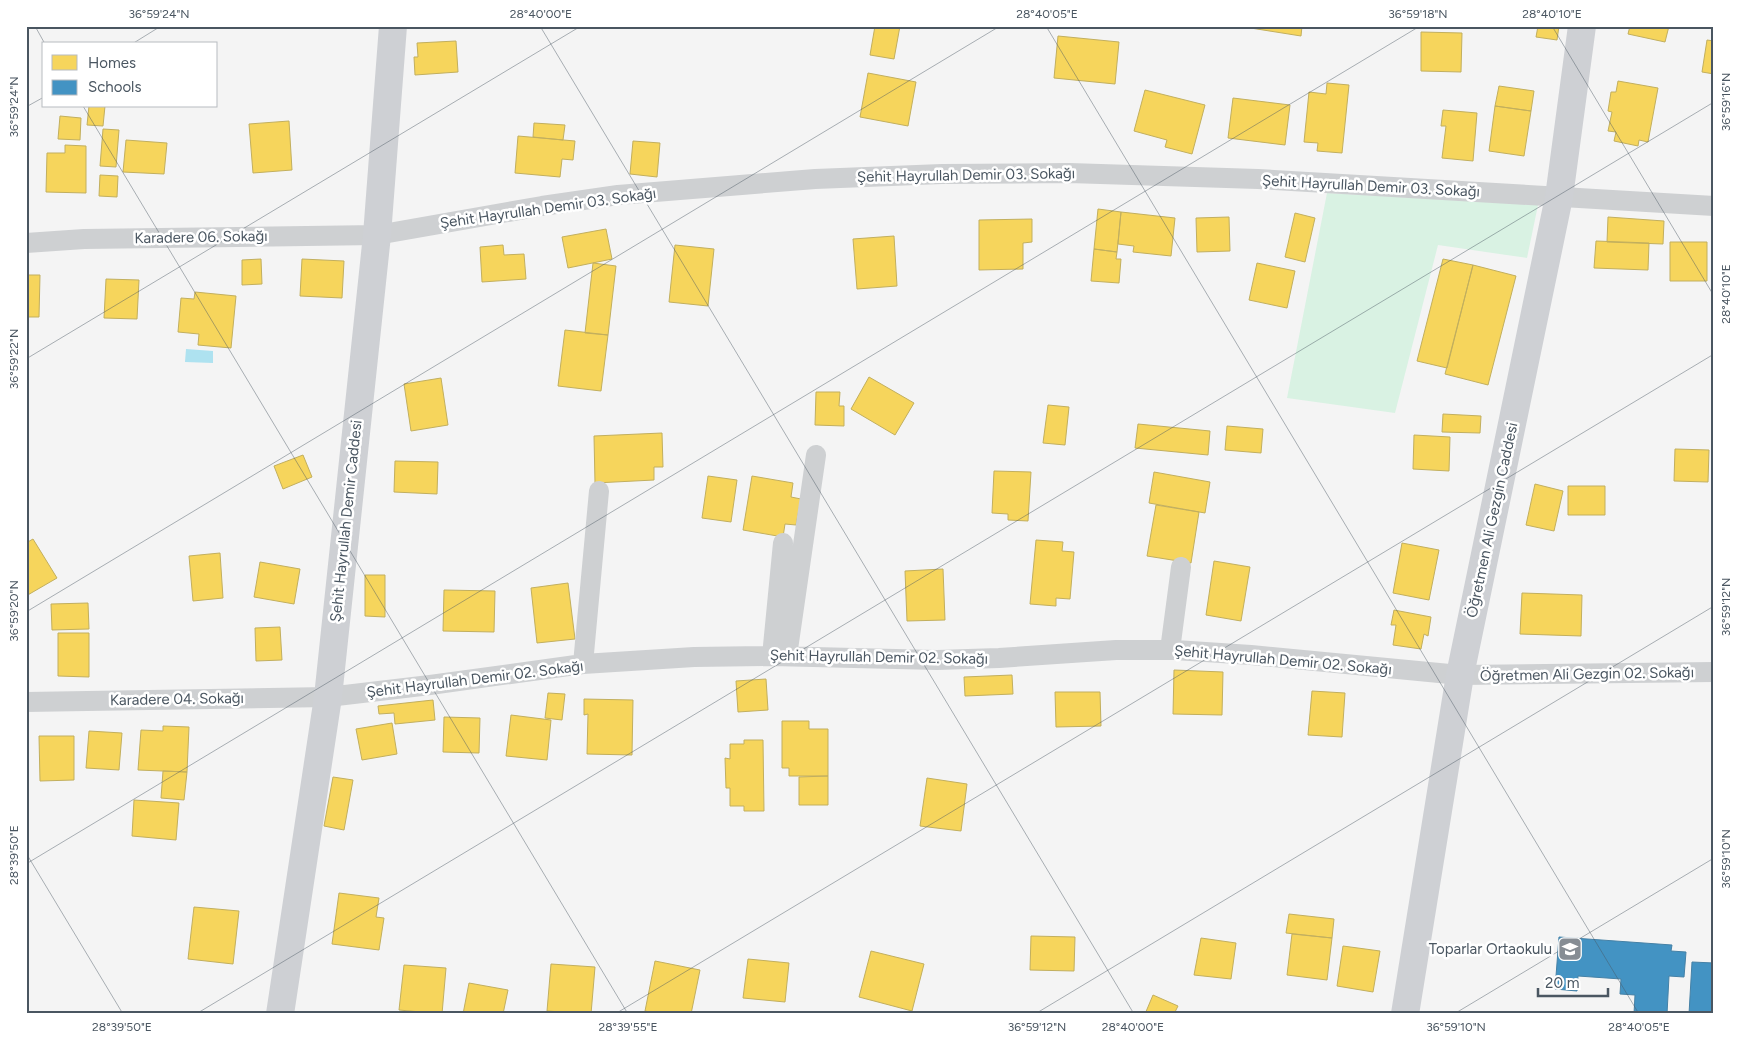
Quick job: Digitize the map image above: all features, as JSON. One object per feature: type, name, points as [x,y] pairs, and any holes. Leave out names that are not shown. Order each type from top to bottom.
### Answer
[{"type":"street","name":"Şehit Hayrullah Demir Caddesi","points":[[280,1014],[328,697],[377,235],[393,26]]},
{"type":"street","name":"Öğretmen Ali Gezgin Caddesi","points":[[1406,1014],[1460,675],[1559,197],[1582,26]]},
{"type":"street","name":"Şehit Hayrullah Demir 03. Sokağı","points":[[377,235],[542,206],[618,195],[814,179],[942,174],[1069,173],[1248,179],[1714,206]]},
{"type":"street","name":"Karadere 06. Sokağı","points":[[26,243],[84,239],[377,235]]},
{"type":"street","points":[[780,656],[816,455]]},
{"type":"street","points":[[583,664],[599,491]]},
{"type":"street","points":[[780,656],[782,543]]},
{"type":"street","points":[[1170,650],[1181,567]]},
{"type":"street","name":"Şehit Hayrullah Demir 02. Sokağı","points":[[328,697],[583,664],[694,657],[780,656],[937,660],[1000,658],[1116,650],[1170,650],[1251,655],[1460,675]]},
{"type":"street","name":"Öğretmen Ali Gezgin 02. Sokağı","points":[[1460,675],[1714,672]]},
{"type":"street","name":"Karadere 04. Sokağı","points":[[26,702],[328,697]]},
{"type":"green space","points":[[1327,193],[1538,205],[1527,258],[1438,245],[1395,413],[1287,398]]},
{"type":"water","points":[[186,349],[213,351],[213,363],[185,362]]},
{"type":"building: Homes","points":[[875,26],[900,26],[894,59],[870,55]]},
{"type":"building: Homes","points":[[1238,26],[1302,26],[1301,36]]},
{"type":"building: Homes","points":[[1538,26],[1559,26],[1557,40],[1536,37]]},
{"type":"building: Homes","points":[[1630,26],[1669,26],[1665,42],[1628,34]]},
{"type":"building: Homes","points":[[1421,32],[1462,33],[1461,72],[1421,71]]},
{"type":"building: Homes","points":[[1058,36],[1119,42],[1115,84],[1054,78]]},
{"type":"building: Homes","points":[[1707,40],[1714,41],[1714,74],[1702,72]]},
{"type":"building: Homes","points":[[456,41],[458,72],[415,75],[414,57],[418,57],[417,43]]},
{"type":"building: Homes","points":[[868,73],[916,82],[908,126],[860,117]]},
{"type":"building: Homes","points":[[1618,81],[1658,88],[1648,142],[1639,140],[1638,146],[1614,141],[1616,132],[1608,131],[1612,112],[1608,111],[1611,92],[1616,92]]},
{"type":"building: Homes","points":[[1327,83],[1349,85],[1342,153],[1317,151],[1318,143],[1304,142],[1309,92],[1326,94]]},
{"type":"building: Homes","points":[[1499,86],[1534,91],[1531,111],[1495,106]]},
{"type":"building: Homes","points":[[1145,90],[1205,105],[1192,154],[1165,147],[1167,140],[1134,131]]},
{"type":"building: Homes","points":[[1233,98],[1290,105],[1285,145],[1228,138]]},
{"type":"building: Homes","points":[[1495,106],[1531,111],[1524,156],[1489,151]]},
{"type":"building: Homes","points":[[89,108],[105,108],[103,126],[87,125]]},
{"type":"building: Homes","points":[[1443,110],[1477,113],[1473,161],[1442,158],[1446,126],[1441,126]]},
{"type":"building: Homes","points":[[60,116],[81,118],[80,140],[58,139]]},
{"type":"building: Homes","points":[[289,121],[292,170],[253,173],[249,124]]},
{"type":"building: Homes","points":[[534,123],[565,125],[563,140],[533,137]]},
{"type":"building: Homes","points":[[103,129],[119,130],[116,167],[100,166]]},
{"type":"building: Homes","points":[[518,136],[575,141],[573,160],[562,159],[560,177],[515,173]]},
{"type":"building: Homes","points":[[126,140],[167,143],[164,174],[123,172]]},
{"type":"building: Homes","points":[[633,141],[660,143],[657,177],[630,174]]},
{"type":"building: Homes","points":[[65,145],[86,146],[86,193],[46,192],[47,153],[65,153]]},
{"type":"building: Homes","points":[[100,175],[118,176],[117,197],[99,196]]},
{"type":"building: Homes","points":[[1098,209],[1121,212],[1117,252],[1094,249]]},
{"type":"building: Homes","points":[[1121,212],[1175,218],[1171,256],[1133,252],[1134,246],[1118,244]]},
{"type":"building: Homes","points":[[1295,213],[1315,218],[1305,262],[1285,257]]},
{"type":"building: Homes","points":[[1229,217],[1230,251],[1197,252],[1196,218]]},
{"type":"building: Homes","points":[[1608,217],[1664,221],[1663,244],[1607,242]]},
{"type":"building: Homes","points":[[1032,219],[1032,242],[1023,243],[1023,269],[979,270],[979,220]]},
{"type":"building: Homes","points":[[606,229],[612,259],[568,268],[562,237]]},
{"type":"building: Homes","points":[[894,236],[897,286],[857,289],[853,239]]},
{"type":"building: Homes","points":[[1596,241],[1649,243],[1648,270],[1594,268]]},
{"type":"building: Homes","points":[[1670,242],[1707,242],[1707,281],[1670,281]]},
{"type":"building: Homes","points":[[503,245],[504,255],[524,254],[526,279],[482,282],[480,247]]},
{"type":"building: Homes","points":[[675,245],[714,249],[708,306],[669,302]]},
{"type":"building: Homes","points":[[1094,249],[1117,252],[1116,259],[1121,259],[1119,283],[1091,281]]},
{"type":"building: Homes","points":[[261,259],[262,284],[242,285],[242,260]]},
{"type":"building: Homes","points":[[302,259],[344,261],[342,298],[300,296]]},
{"type":"building: Homes","points":[[1443,259],[1473,265],[1447,368],[1417,361]]},
{"type":"building: Homes","points":[[593,263],[616,266],[608,335],[585,333]]},
{"type":"building: Homes","points":[[1257,263],[1295,271],[1287,308],[1249,300]]},
{"type":"building: Homes","points":[[1473,265],[1516,276],[1488,385],[1445,374]]},
{"type":"building: Homes","points":[[26,275],[40,275],[39,317],[26,317]]},
{"type":"building: Homes","points":[[106,279],[139,280],[137,319],[104,318]]},
{"type":"building: Homes","points":[[195,292],[236,296],[231,348],[198,345],[199,334],[178,332],[181,298],[194,299]]},
{"type":"building: Homes","points":[[565,330],[608,335],[601,391],[558,386]]},
{"type":"building: Homes","points":[[869,377],[914,403],[895,435],[851,409]]},
{"type":"building: Homes","points":[[441,378],[448,425],[411,431],[404,384]]},
{"type":"building: Homes","points":[[816,392],[840,392],[839,406],[844,406],[844,426],[815,425]]},
{"type":"building: Homes","points":[[1048,405],[1069,407],[1065,445],[1043,443]]},
{"type":"building: Homes","points":[[1443,414],[1481,416],[1480,433],[1442,432]]},
{"type":"building: Homes","points":[[1138,424],[1210,431],[1208,455],[1135,448]]},
{"type":"building: Homes","points":[[1227,426],[1263,429],[1261,453],[1225,450]]},
{"type":"building: Homes","points":[[662,433],[663,467],[654,467],[654,480],[595,483],[594,436]]},
{"type":"building: Homes","points":[[1414,435],[1450,437],[1449,471],[1413,469]]},
{"type":"building: Homes","points":[[1675,449],[1709,450],[1708,482],[1674,481]]},
{"type":"building: Homes","points":[[303,455],[312,477],[283,489],[274,466]]},
{"type":"building: Homes","points":[[395,461],[438,462],[437,494],[394,492]]},
{"type":"building: Homes","points":[[994,471],[1031,472],[1028,521],[1008,520],[1008,514],[992,513]]},
{"type":"building: Homes","points":[[1154,472],[1210,482],[1205,513],[1149,503]]},
{"type":"building: Homes","points":[[708,476],[737,480],[731,522],[702,518]]},
{"type":"building: Homes","points":[[752,476],[793,483],[791,497],[801,499],[796,525],[785,524],[783,537],[743,530]]},
{"type":"building: Homes","points":[[1535,484],[1563,491],[1554,531],[1526,525]]},
{"type":"building: Homes","points":[[1568,486],[1605,486],[1605,515],[1568,515]]},
{"type":"building: Homes","points":[[1156,505],[1199,512],[1191,563],[1147,556]]},
{"type":"building: Homes","points":[[33,539],[57,578],[26,596],[26,543]]},
{"type":"building: Homes","points":[[1036,540],[1063,542],[1062,551],[1074,552],[1070,599],[1056,598],[1056,606],[1030,604]]},
{"type":"building: Homes","points":[[1402,543],[1439,550],[1429,600],[1393,593]]},
{"type":"building: Homes","points":[[220,553],[223,598],[193,601],[189,556]]},
{"type":"building: Homes","points":[[1214,561],[1250,567],[1241,621],[1206,615]]},
{"type":"building: Homes","points":[[260,562],[300,569],[294,604],[254,597]]},
{"type":"building: Homes","points":[[943,569],[945,620],[907,621],[905,571]]},
{"type":"building: Homes","points":[[365,575],[385,575],[385,617],[365,616]]},
{"type":"building: Homes","points":[[568,583],[575,639],[537,643],[531,588]]},
{"type":"building: Homes","points":[[444,590],[495,591],[494,632],[443,631]]},
{"type":"building: Homes","points":[[1522,593],[1582,595],[1581,636],[1520,634]]},
{"type":"building: Homes","points":[[88,603],[89,629],[52,630],[51,604]]},
{"type":"building: Homes","points":[[1394,610],[1431,617],[1428,636],[1424,634],[1421,649],[1393,645],[1396,625],[1391,625]]},
{"type":"building: Homes","points":[[280,627],[282,660],[256,661],[255,628]]},
{"type":"building: Homes","points":[[58,633],[89,633],[89,677],[58,676]]},
{"type":"building: Homes","points":[[1174,670],[1223,672],[1222,715],[1173,714]]},
{"type":"building: Homes","points":[[1012,675],[1013,694],[965,696],[964,677]]},
{"type":"building: Homes","points":[[766,679],[768,710],[738,712],[736,681]]},
{"type":"building: Homes","points":[[1312,691],[1345,693],[1342,737],[1308,735]]},
{"type":"building: Homes","points":[[1055,692],[1100,692],[1101,726],[1056,727]]},
{"type":"building: Homes","points":[[548,693],[565,694],[562,720],[545,718]]},
{"type":"building: Homes","points":[[584,699],[633,700],[632,755],[587,754],[588,714],[584,715]]},
{"type":"building: Homes","points":[[433,700],[435,720],[395,724],[394,713],[379,714],[378,706]]},
{"type":"building: Homes","points":[[511,715],[551,720],[547,760],[506,756]]},
{"type":"building: Homes","points":[[444,717],[480,718],[479,753],[443,752]]},
{"type":"building: Homes","points":[[782,721],[809,721],[809,729],[828,729],[828,776],[789,776],[789,768],[782,768]]},
{"type":"building: Homes","points":[[392,723],[397,754],[362,760],[356,729]]},
{"type":"building: Homes","points":[[163,726],[189,727],[187,772],[138,770],[141,730],[163,731]]},
{"type":"building: Homes","points":[[89,731],[122,733],[119,770],[86,768]]},
{"type":"building: Homes","points":[[39,736],[74,736],[74,780],[40,781]]},
{"type":"building: Homes","points":[[744,740],[763,740],[764,811],[744,811],[744,806],[730,806],[730,788],[726,788],[725,758],[730,759],[730,744],[744,744]]},
{"type":"building: Homes","points":[[163,771],[187,772],[184,800],[161,798]]},
{"type":"building: Homes","points":[[828,776],[828,805],[799,805],[799,777]]},
{"type":"building: Homes","points":[[333,777],[353,780],[344,830],[324,826]]},
{"type":"building: Homes","points":[[927,778],[967,784],[961,831],[920,826]]},
{"type":"building: Homes","points":[[134,800],[179,803],[176,840],[132,836]]},
{"type":"building: Homes","points":[[339,893],[379,898],[376,917],[384,918],[379,950],[332,944]]},
{"type":"building: Homes","points":[[194,907],[239,911],[233,964],[188,959]]},
{"type":"building: Homes","points":[[1289,914],[1334,919],[1332,938],[1286,933]]},
{"type":"building: Homes","points":[[1292,934],[1332,938],[1327,980],[1287,975]]},
{"type":"building: Homes","points":[[1031,936],[1075,937],[1074,971],[1030,970]]},
{"type":"building: Homes","points":[[1201,938],[1236,943],[1231,979],[1194,975]]},
{"type":"building: Homes","points":[[1343,946],[1380,951],[1373,992],[1337,986]]},
{"type":"building: Homes","points":[[871,951],[924,964],[912,1011],[859,997]]},
{"type":"building: Homes","points":[[748,959],[789,963],[785,1002],[743,998]]},
{"type":"building: Homes","points":[[655,961],[700,970],[691,1014],[660,1014],[645,1011]]},
{"type":"building: Homes","points":[[551,964],[595,967],[591,1014],[547,1011]]},
{"type":"building: Homes","points":[[404,965],[446,968],[442,1014],[399,1010]]},
{"type":"building: Homes","points":[[469,983],[508,990],[503,1014],[463,1014]]},
{"type":"building: Homes","points":[[1153,995],[1178,1006],[1174,1014],[1145,1014]]},
{"type":"building: Schools","points":[[1559,937],[1672,945],[1671,951],[1686,952],[1684,977],[1669,976],[1667,1014],[1634,1014],[1635,995],[1620,994],[1621,979],[1578,976],[1577,991],[1555,989]]},
{"type":"building: Schools","points":[[1692,962],[1714,963],[1714,1014],[1689,1014]]},
{"type":"place","name":"Toparlar Ortaokulu","points":[[1570,949]]}]
